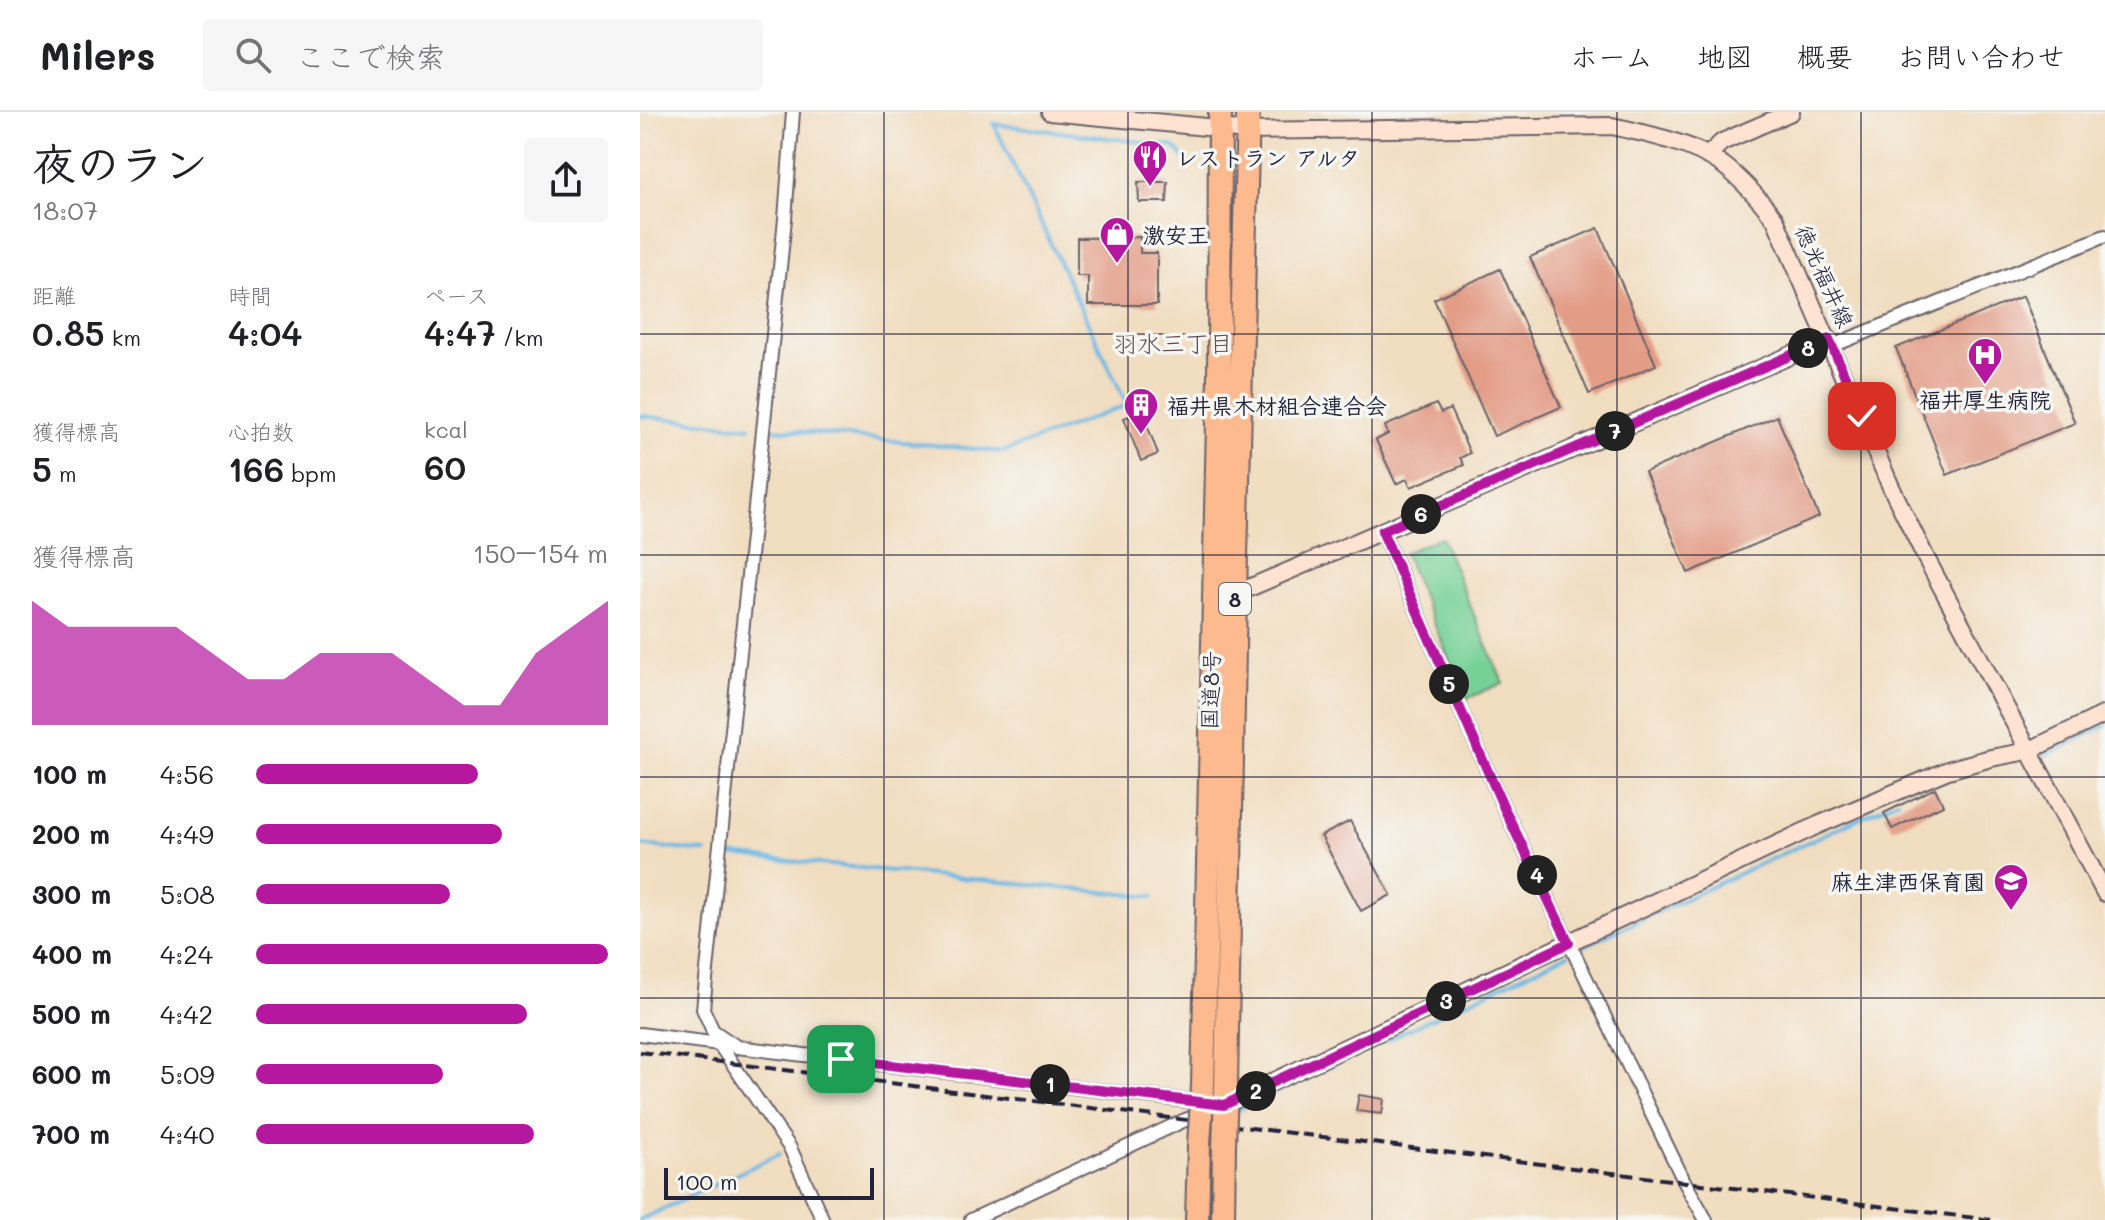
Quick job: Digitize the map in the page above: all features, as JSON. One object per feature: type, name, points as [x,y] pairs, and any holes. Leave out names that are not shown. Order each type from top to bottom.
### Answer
[{"type":"highway","name":"国道8号","points":[[1197,1220],[1203,1085],[1219,378],[1220,120]]},
{"type":"highway","name":"国道8号","points":[[1223,1220],[1248,122]]},
{"type":"street","points":[[793,112],[785,219],[703,1009],[719,1044],[790,1148],[823,1220]]},
{"type":"street","name":"徳光福井線","points":[[1050,112],[1248,122],[1612,119],[1707,156],[1724,166],[1775,219],[1891,487],[2105,893]]},
{"type":"street","points":[[1707,156],[1722,142],[1791,112]]},
{"type":"street","points":[[1235,594],[1831,343],[2105,236]]},
{"type":"street","points":[[1382,531],[1504,808],[1684,1181],[1706,1220]]},
{"type":"street","points":[[971,1220],[1185,1120],[1225,1096],[1569,943],[1818,825],[1948,770],[2028,751],[2105,714]]},
{"type":"street","points":[[712,1030],[737,1047],[1225,1096]]},
{"type":"street","points":[[640,1034],[719,1044]]},
{"type":"green space","points":[[1441,537],[1503,683],[1466,699],[1404,553]]},
{"type":"building","points":[[1138,182],[1168,182],[1167,202],[1139,202]]},
{"type":"building","points":[[1598,228],[1656,365],[1589,394],[1530,257]]},
{"type":"building","name":"激安王","points":[[1140,237],[1140,253],[1157,253],[1157,305],[1088,305],[1088,276],[1077,276],[1077,238]]},
{"type":"building","points":[[1500,269],[1561,407],[1494,436],[1434,299]]},
{"type":"building","name":"福井厚生病院","points":[[2023,296],[2075,423],[1947,475],[1896,348]]},
{"type":"building","points":[[1436,404],[1441,413],[1450,409],[1470,453],[1460,458],[1464,465],[1411,487],[1407,479],[1396,484],[1376,440],[1388,434],[1385,426]]},
{"type":"building","name":"福井県木材組合連合会","points":[[1142,411],[1158,454],[1141,461],[1124,418]]},
{"type":"building","points":[[1777,416],[1819,517],[1688,573],[1645,472]]},
{"type":"building","points":[[1935,788],[1943,805],[1892,829],[1884,813]]},
{"type":"building","points":[[1350,821],[1391,895],[1361,911],[1321,836]]},
{"type":"building","points":[[1359,1095],[1384,1099],[1382,1114],[1356,1111]]},
{"type":"waterway","points":[[775,429],[1003,452],[1127,405],[994,124],[1173,146],[1187,160]]},
{"type":"waterway","points":[[640,416],[750,427]]},
{"type":"waterway","points":[[2044,756],[2105,726]]},
{"type":"waterway","points":[[1582,947],[1898,800]]},
{"type":"waterway","points":[[640,845],[706,852]]},
{"type":"waterway","points":[[731,855],[1153,897]]},
{"type":"waterway","points":[[1234,1112],[1568,954]]},
{"type":"waterway","points":[[640,1220],[779,1154]]},
{"type":"waterway","points":[[986,1220],[1009,1209]]},
{"type":"railway","points":[[640,1052],[1991,1220]]},
{"type":"place","name":"レストラン アルタ","points":[[1150,188]]},
{"type":"place","name":"激安王","points":[[1117,265]]},
{"type":"place","name":"福井厚生病院","points":[[1985,386]]},
{"type":"place","name":"福井県木材組合連合会","points":[[1141,436]]},
{"type":"place","name":"麻生津西保育園","points":[[2011,912]]},
{"type":"district","name":"羽水三丁目","points":[[1173,342]]},
{"type":"route","points":[[841,1059],[1224,1105],[1569,943],[1504,808],[1382,531],[1829,339],[1862,416]]}]
